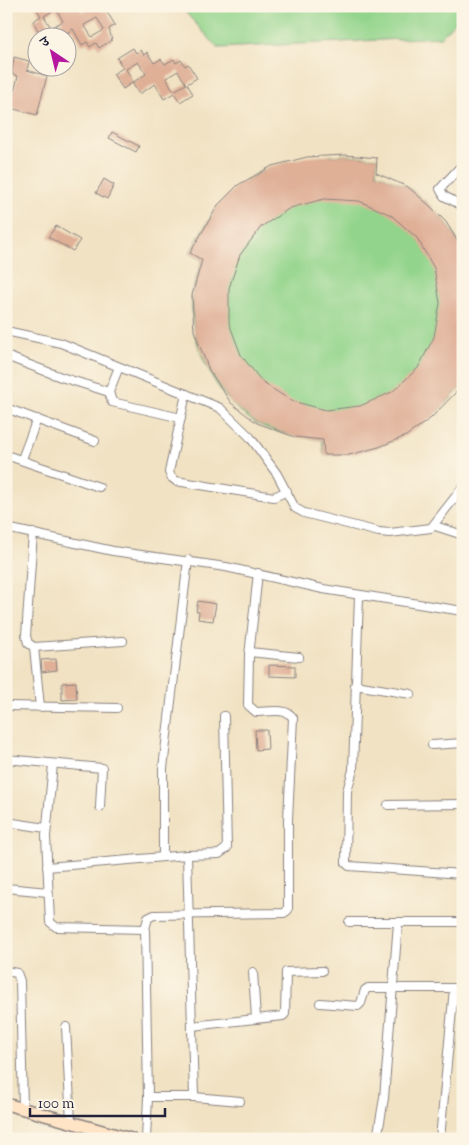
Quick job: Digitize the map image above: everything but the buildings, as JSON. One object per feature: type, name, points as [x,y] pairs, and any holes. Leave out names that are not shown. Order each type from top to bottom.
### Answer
[{"type":"street","points":[[463,164],[440,189],[444,196],[463,206]]},
{"type":"street","points":[[6,331],[61,343],[220,408],[240,427],[271,465],[295,508],[301,512],[379,532],[390,533],[427,529],[435,526],[463,487]]},
{"type":"street","points":[[6,356],[61,377],[109,392]]},
{"type":"street","points":[[119,367],[109,392],[110,400],[114,404],[181,418]]},
{"type":"street","points":[[186,394],[169,472],[173,480],[274,496],[287,492]]},
{"type":"street","points":[[6,408],[95,441]]},
{"type":"street","points":[[22,460],[37,419]]},
{"type":"street","points":[[6,455],[99,487]]},
{"type":"street","points":[[435,526],[463,536]]},
{"type":"street","points":[[6,528],[113,551],[188,560],[258,573],[359,596],[463,611]]},
{"type":"street","points":[[33,533],[26,636],[28,644],[34,647],[123,641]]},
{"type":"street","points":[[163,856],[163,768],[188,560]]},
{"type":"street","points":[[146,1139],[148,1097],[145,930],[147,919],[151,915],[284,914],[288,910],[288,818],[293,718],[291,714],[285,712],[256,712],[249,707],[247,697],[250,652],[258,573]]},
{"type":"street","points":[[359,596],[353,770],[348,788],[346,863],[349,866],[462,874]]},
{"type":"street","points":[[34,647],[40,706]]},
{"type":"street","points":[[250,652],[299,656]]},
{"type":"street","points":[[355,685],[411,694]]},
{"type":"street","points":[[6,706],[117,708]]},
{"type":"street","points":[[47,867],[163,856],[219,854],[227,848],[224,716]]},
{"type":"street","points":[[432,745],[463,743]]},
{"type":"street","points":[[6,759],[102,768],[100,806]]},
{"type":"street","points":[[52,764],[46,828],[49,918],[54,926],[145,930]]},
{"type":"street","points":[[388,805],[463,804]]},
{"type":"street","points":[[13,822],[46,828]]},
{"type":"street","points":[[187,856],[194,1097]]},
{"type":"street","points":[[6,888],[48,892]]},
{"type":"street","points":[[348,922],[463,922]]},
{"type":"street","points":[[377,1139],[384,1098],[398,923]]},
{"type":"street","points":[[192,1026],[284,1015],[286,972],[322,971]]},
{"type":"street","points":[[6,972],[17,973],[20,981],[23,1108]]},
{"type":"street","points":[[252,972],[256,1018]]},
{"type":"street","points":[[320,1003],[358,1006],[362,1003],[366,989],[452,987],[456,990],[446,1064],[440,1139]]},
{"type":"street","points":[[66,1027],[71,1123]]},
{"type":"street","points":[[148,1097],[240,1100]]},
{"type":"street","points":[[6,1104],[131,1139]]},
{"type":"street","points":[[6,1111],[104,1139]]},
{"type":"green space","points":[[180,6],[463,6],[463,13],[441,37],[218,48]]},
{"type":"green space","points":[[345,155],[377,158],[376,173],[408,187],[429,205],[446,222],[463,250],[463,385],[433,415],[401,437],[384,445],[365,450],[346,454],[324,455],[322,440],[280,432],[256,423],[241,412],[217,385],[207,368],[195,333],[192,297],[202,260],[190,253],[204,227],[219,207],[234,190],[251,178],[269,168],[291,162]]}]
